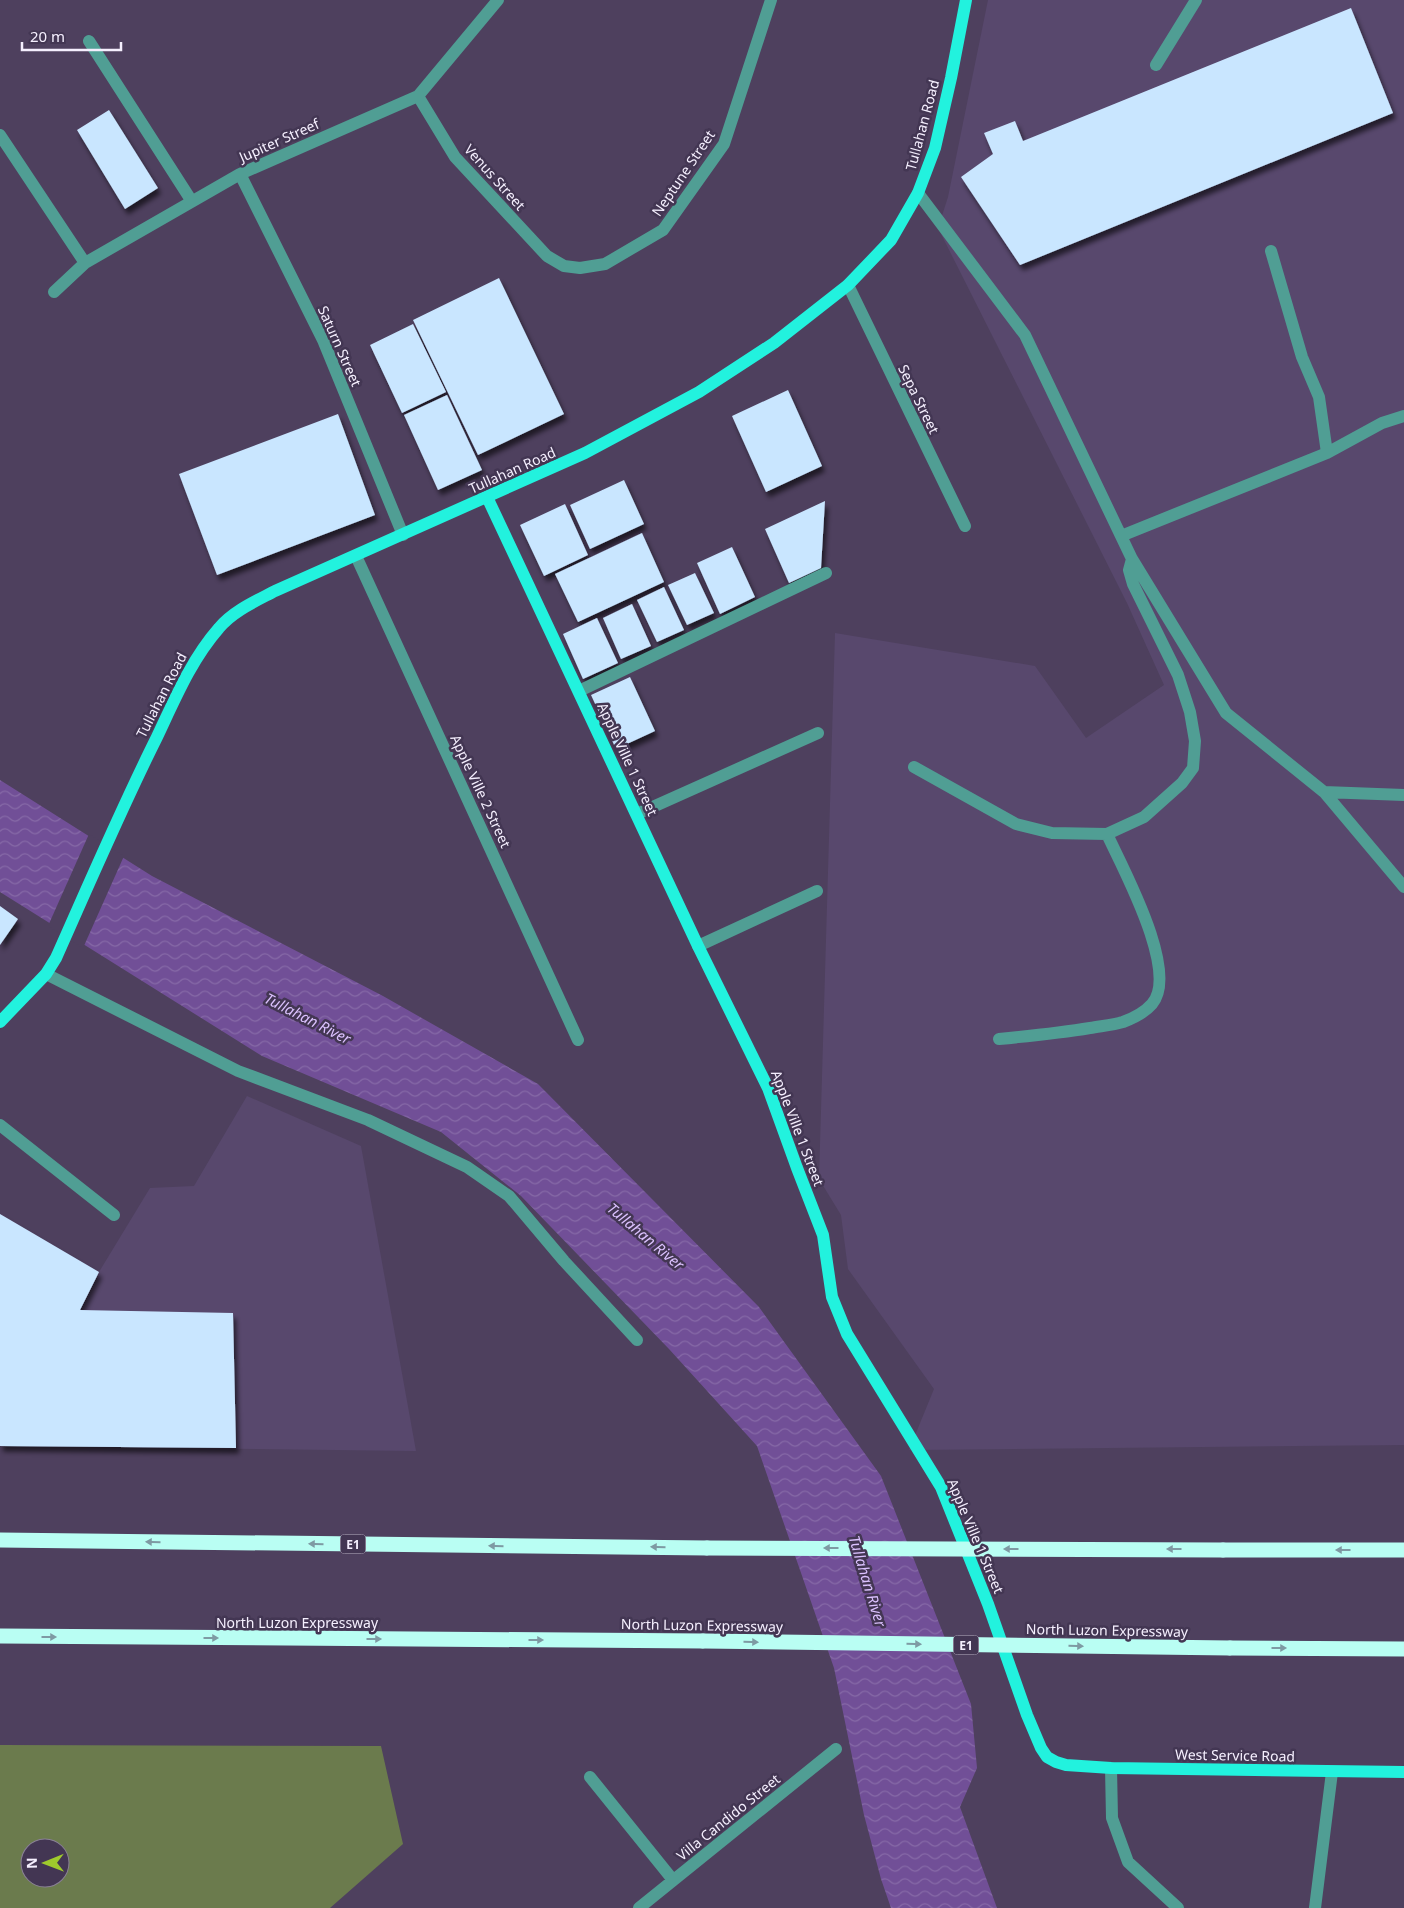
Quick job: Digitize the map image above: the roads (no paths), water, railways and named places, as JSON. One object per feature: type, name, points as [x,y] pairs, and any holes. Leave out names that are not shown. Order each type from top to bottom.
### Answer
[{"type":"highway","name":"E1","points":[[0,1540],[707,1548],[1404,1550]]},
{"type":"highway","name":"North Luzon Expressway","points":[[0,1636],[703,1641],[1404,1649]]},
{"type":"main road","name":"Tullahan Road","points":[[0,1022],[46,974],[56,958],[146,758],[187,674],[201,649],[220,626],[246,605],[275,590],[356,556],[585,453],[699,392],[774,343],[848,285],[891,240],[918,193],[935,148],[966,0]]},
{"type":"main road","name":"Apple Ville 1 Street","points":[[487,497],[698,946],[768,1088],[823,1235],[832,1297],[846,1334],[940,1487],[988,1604],[1035,1734],[1047,1756],[1056,1762],[1066,1765]]},
{"type":"main road","name":"West Service Road","points":[[1066,1765],[1111,1768],[1404,1772]]},
{"type":"street","name":"Jupiter Streef","points":[[54,292],[85,263],[191,200],[240,174],[418,96],[498,0]]},
{"type":"street","name":"Neptune Street","points":[[564,266],[580,268],[605,264],[663,230],[724,144],[771,0]]},
{"type":"street","points":[[1156,65],[1196,0]]},
{"type":"street","points":[[89,41],[191,200]]},
{"type":"street","name":"Venus Street","points":[[418,96],[455,157],[547,256],[564,266]]},
{"type":"street","points":[[0,135],[85,263]]},
{"type":"street","name":"Saturn Street","points":[[240,174],[323,340],[403,535]]},
{"type":"street","points":[[918,193],[1025,335],[1132,559],[1226,713],[1324,792],[1404,887]]},
{"type":"street","points":[[1270,251],[1302,357],[1319,397],[1327,453]]},
{"type":"street","name":"Sepa Street","points":[[848,285],[965,526]]},
{"type":"street","points":[[1121,536],[1327,453],[1382,423],[1404,416]]},
{"type":"street","name":"Apple Ville 2 Street","points":[[356,556],[578,1040]]},
{"type":"street","points":[[914,767],[1016,824],[1052,833],[1107,834],[1144,817],[1182,783],[1193,768],[1195,741],[1190,712],[1178,675],[1132,584],[1129,570],[1132,559]]},
{"type":"street","points":[[579,691],[826,573]]},
{"type":"street","points":[[637,814],[818,733]]},
{"type":"street","points":[[1324,792],[1404,794]]},
{"type":"street","points":[[999,1039],[1058,1033],[1122,1022],[1140,1015],[1154,1003],[1159,985],[1159,967],[1151,932],[1107,834]]},
{"type":"street","points":[[698,946],[817,891]]},
{"type":"street","points":[[46,974],[238,1071],[368,1120],[467,1167],[510,1196],[564,1262],[637,1340]]},
{"type":"street","points":[[0,1125],[114,1215]]},
{"type":"street","name":"Villa Candido Street","points":[[645,1906],[673,1880],[836,1748]]},
{"type":"street","points":[[1111,1768],[1112,1818],[1128,1862],[1178,1908]]},
{"type":"street","points":[[1315,1908],[1332,1772]]},
{"type":"street","points":[[590,1777],[673,1880]]},
{"type":"water","name":"Tullahan River","points":[[0,780],[152,876],[383,996],[538,1084],[759,1307],[881,1476],[971,1704],[977,1768],[960,1807],[997,1908],[891,1908],[881,1879],[864,1815],[834,1668],[757,1446],[669,1349],[521,1196],[441,1132],[262,1056],[0,892]]}]
